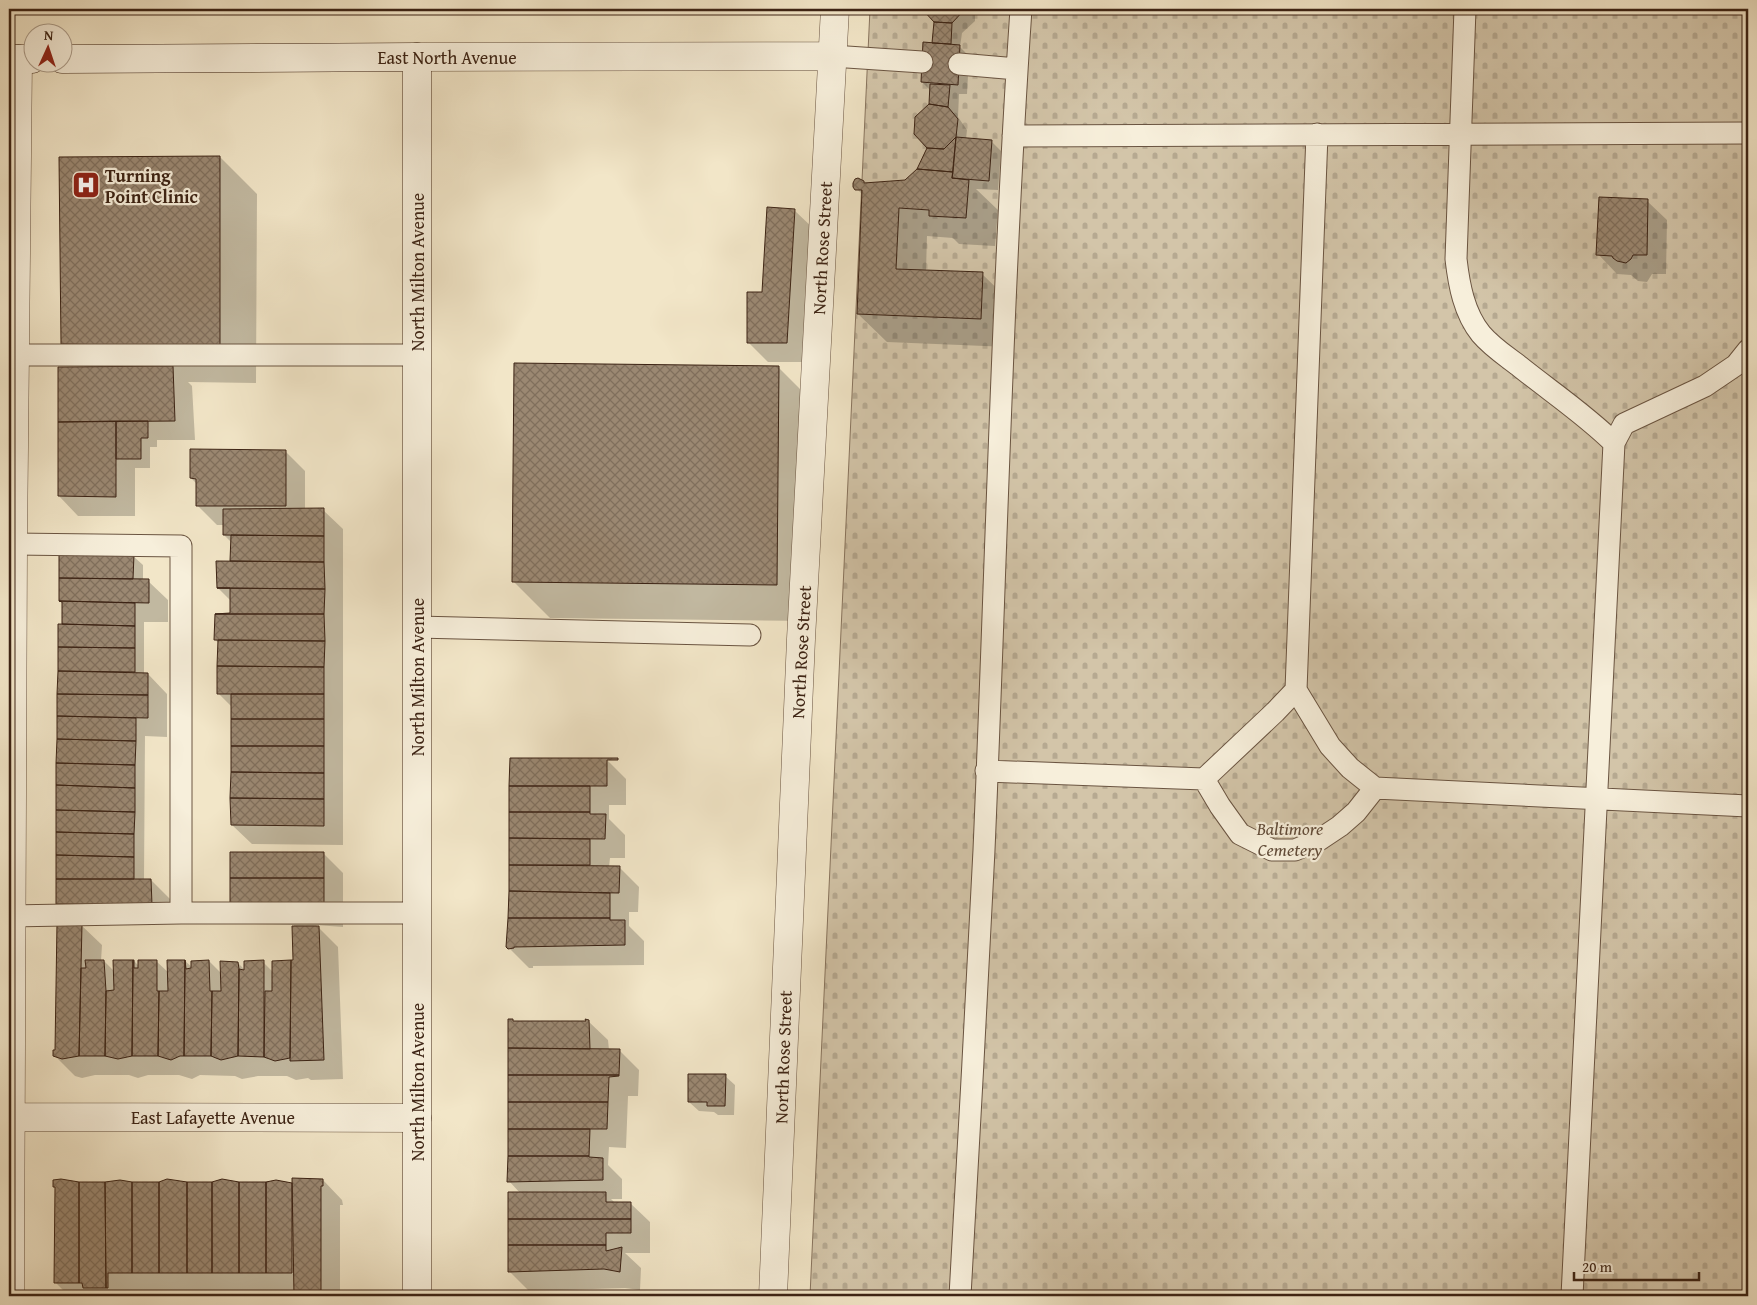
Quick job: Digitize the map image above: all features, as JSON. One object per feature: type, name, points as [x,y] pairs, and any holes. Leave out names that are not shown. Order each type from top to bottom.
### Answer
[{"type":"street","name":"North Rose Street","points":[[773,1296],[801,639],[835,9]]},
{"type":"street","name":"East North Avenue","points":[[72,59],[832,56]]},
{"type":"street","name":"North Milton Avenue","points":[[417,1296],[418,57]]},
{"type":"street","points":[[10,1296],[10,916],[13,544],[20,59]]},
{"type":"street","name":"East Lafayette Avenue","points":[[10,1117],[417,1118]]},
{"type":"lane","points":[[960,1296],[984,849],[1013,136],[1021,9]]},
{"type":"lane","points":[[1465,9],[1456,259],[1459,285],[1468,313],[1481,334],[1498,350],[1579,414],[1598,426],[1614,443]]},
{"type":"lane","points":[[832,56],[922,62]]},
{"type":"lane","points":[[959,64],[1017,69]]},
{"type":"lane","points":[[1013,136],[1748,133]]},
{"type":"lane","points":[[1317,134],[1296,690],[1330,746],[1350,768],[1375,788],[1748,806]]},
{"type":"lane","points":[[1572,1296],[1614,443],[1624,424],[1705,386],[1736,365],[1748,350]]},
{"type":"lane","points":[[16,355],[418,355]]},
{"type":"lane","points":[[13,544],[181,546],[181,913]]},
{"type":"lane","points":[[417,627],[750,635]]},
{"type":"lane","points":[[986,771],[1204,779],[1296,690]]},
{"type":"lane","points":[[1204,779],[1240,834],[1272,850],[1295,850],[1320,840],[1356,812],[1375,788]]},
{"type":"lane","points":[[10,916],[181,913],[417,913]]},
{"type":"green space","name":"Baltimore Cemetery","points":[[870,9],[1748,9],[1748,1296],[810,1296]]},
{"type":"building","points":[[922,9],[965,9],[952,23],[934,22]]},
{"type":"building","points":[[934,22],[952,23],[951,44],[932,43]]},
{"type":"building","points":[[923,42],[960,45],[958,85],[921,82]]},
{"type":"building","points":[[930,84],[950,85],[948,107],[929,104]]},
{"type":"building","points":[[929,104],[948,107],[958,119],[956,137],[944,149],[927,148],[914,134],[915,117]]},
{"type":"building","points":[[956,137],[992,140],[989,181],[952,178]]},
{"type":"building","points":[[956,137],[953,172],[917,169],[927,148],[944,149]]},
{"type":"building","points":[[220,156],[220,347],[61,344],[59,157]]},
{"type":"building","points":[[917,169],[953,172],[952,178],[969,180],[966,218],[929,216],[929,210],[899,208],[896,269],[983,272],[981,319],[857,314],[862,190],[855,190],[853,183],[858,178],[864,181],[864,183],[905,180]]},
{"type":"building","points":[[1599,197],[1648,199],[1647,255],[1633,255],[1626,263],[1617,261],[1612,256],[1596,255]]},
{"type":"building","points":[[767,207],[795,209],[787,343],[747,343],[747,292],[762,292]]},
{"type":"building","points":[[514,363],[779,366],[777,585],[512,582]]},
{"type":"building","points":[[173,366],[175,421],[58,422],[58,367]]},
{"type":"building","points":[[116,421],[148,421],[148,438],[141,438],[141,459],[116,459]]},
{"type":"building","points":[[116,421],[116,497],[58,496],[58,422]]},
{"type":"building","points":[[190,449],[286,450],[286,506],[196,506],[196,479],[190,478]]},
{"type":"building","points":[[324,508],[324,536],[223,535],[223,509]]},
{"type":"building","points":[[231,535],[324,536],[324,562],[230,561]]},
{"type":"building","points":[[59,553],[134,554],[133,579],[59,578]]},
{"type":"building","points":[[216,561],[324,562],[325,589],[217,588]]},
{"type":"building","points":[[59,578],[149,579],[149,603],[59,601]]},
{"type":"building","points":[[230,588],[325,589],[324,614],[215,614],[230,613]]},
{"type":"building","points":[[59,601],[135,603],[135,626],[62,624],[62,602]]},
{"type":"building","points":[[215,614],[324,614],[325,641],[214,640]]},
{"type":"building","points":[[58,624],[135,626],[135,648],[58,647]]},
{"type":"building","points":[[218,640],[325,641],[324,667],[217,666]]},
{"type":"building","points":[[58,647],[135,648],[135,672],[58,671]]},
{"type":"building","points":[[217,666],[324,667],[324,694],[217,694]]},
{"type":"building","points":[[58,671],[148,673],[148,695],[57,694]]},
{"type":"building","points":[[57,694],[148,695],[148,718],[57,716]]},
{"type":"building","points":[[231,694],[324,694],[324,719],[231,719]]},
{"type":"building","points":[[57,716],[136,718],[136,741],[57,739]]},
{"type":"building","points":[[231,719],[324,719],[324,746],[231,746]]},
{"type":"building","points":[[57,739],[136,741],[135,765],[56,763]]},
{"type":"building","points":[[231,746],[324,746],[324,773],[231,772]]},
{"type":"building","points":[[510,758],[618,758],[618,760],[607,760],[607,786],[509,786]]},
{"type":"building","points":[[56,763],[135,765],[135,788],[56,785]]},
{"type":"building","points":[[231,772],[324,773],[324,799],[230,798]]},
{"type":"building","points":[[56,785],[135,788],[135,812],[56,810]]},
{"type":"building","points":[[509,786],[590,786],[590,812],[509,812]]},
{"type":"building","points":[[230,798],[324,799],[324,826],[231,825]]},
{"type":"building","points":[[56,810],[135,812],[134,834],[56,832]]},
{"type":"building","points":[[509,812],[590,812],[590,814],[606,814],[605,839],[509,838]]},
{"type":"building","points":[[56,832],[134,834],[134,857],[56,855]]},
{"type":"building","points":[[509,838],[590,839],[590,865],[509,865]]},
{"type":"building","points":[[230,852],[324,852],[324,878],[230,878]]},
{"type":"building","points":[[56,855],[134,857],[134,879],[56,879]]},
{"type":"building","points":[[509,865],[620,866],[619,893],[509,891]]},
{"type":"building","points":[[230,878],[324,878],[324,908],[230,905]]},
{"type":"building","points":[[56,879],[151,879],[152,905],[56,904]]},
{"type":"building","points":[[509,891],[610,893],[610,918],[508,918]]},
{"type":"building","points":[[508,918],[610,918],[610,920],[625,920],[625,945],[514,947],[508,949],[506,947]]},
{"type":"building","points":[[57,923],[82,924],[79,1056],[62,1059],[53,1056],[53,1050],[55,1050]]},
{"type":"building","points":[[292,926],[319,926],[324,1060],[290,1061],[291,960],[293,960]]},
{"type":"building","points":[[85,960],[104,960],[106,991],[105,1056],[79,1056],[81,968],[86,968]]},
{"type":"building","points":[[113,960],[133,960],[132,1056],[118,1059],[105,1056],[106,991],[114,990]]},
{"type":"building","points":[[133,960],[134,968],[138,968],[138,960],[157,960],[157,991],[159,991],[158,1056],[132,1056]]},
{"type":"building","points":[[167,960],[185,960],[184,1056],[171,1060],[158,1056],[159,991],[168,991]]},
{"type":"building","points":[[185,960],[186,969],[191,968],[191,961],[209,960],[210,991],[212,991],[211,1056],[184,1056]]},
{"type":"building","points":[[264,960],[264,1057],[238,1056],[239,969],[244,970],[244,961]]},
{"type":"building","points":[[291,960],[290,1058],[275,1061],[264,1057],[265,991],[272,991],[272,961]]},
{"type":"building","points":[[220,961],[238,962],[239,969],[238,1056],[221,1060],[211,1056],[212,991],[221,991]]},
{"type":"building","points":[[508,1019],[513,1019],[513,1021],[589,1020],[590,1049],[508,1048]]},
{"type":"building","points":[[508,1048],[620,1049],[619,1075],[508,1075]]},
{"type":"building","points":[[688,1074],[726,1074],[725,1106],[707,1106],[707,1102],[688,1102]]},
{"type":"building","points":[[508,1075],[619,1076],[609,1077],[608,1102],[508,1102]]},
{"type":"building","points":[[508,1102],[608,1102],[607,1129],[508,1129]]},
{"type":"building","points":[[508,1129],[590,1129],[589,1156],[508,1156]]},
{"type":"building","points":[[508,1156],[589,1156],[603,1158],[603,1180],[507,1182]]},
{"type":"building","points":[[292,1178],[323,1179],[323,1186],[321,1186],[321,1296],[294,1296]]},
{"type":"building","points":[[61,1179],[79,1182],[79,1283],[54,1283],[55,1187],[53,1187],[53,1180]]},
{"type":"building","points":[[167,1179],[187,1182],[187,1273],[159,1273],[159,1182]]},
{"type":"building","points":[[222,1179],[239,1182],[239,1273],[212,1273],[212,1182]]},
{"type":"building","points":[[120,1180],[132,1182],[132,1273],[108,1273],[108,1288],[106,1288],[105,1182]]},
{"type":"building","points":[[276,1180],[292,1183],[292,1273],[266,1273],[266,1182]]},
{"type":"building","points":[[79,1182],[105,1182],[106,1288],[83,1288],[82,1283],[79,1283]]},
{"type":"building","points":[[132,1182],[159,1182],[159,1273],[132,1273]]},
{"type":"building","points":[[187,1182],[212,1182],[212,1273],[187,1273]]},
{"type":"building","points":[[239,1182],[266,1182],[266,1273],[239,1273]]},
{"type":"building","points":[[508,1192],[606,1192],[606,1202],[631,1202],[631,1219],[508,1219]]},
{"type":"building","points":[[508,1219],[631,1219],[631,1233],[606,1233],[606,1245],[508,1245]]},
{"type":"building","points":[[508,1245],[606,1245],[606,1251],[622,1247],[620,1272],[604,1269],[508,1272]]},
{"type":"place","name":"Turning Point Clinic","points":[[86,185]]}]
